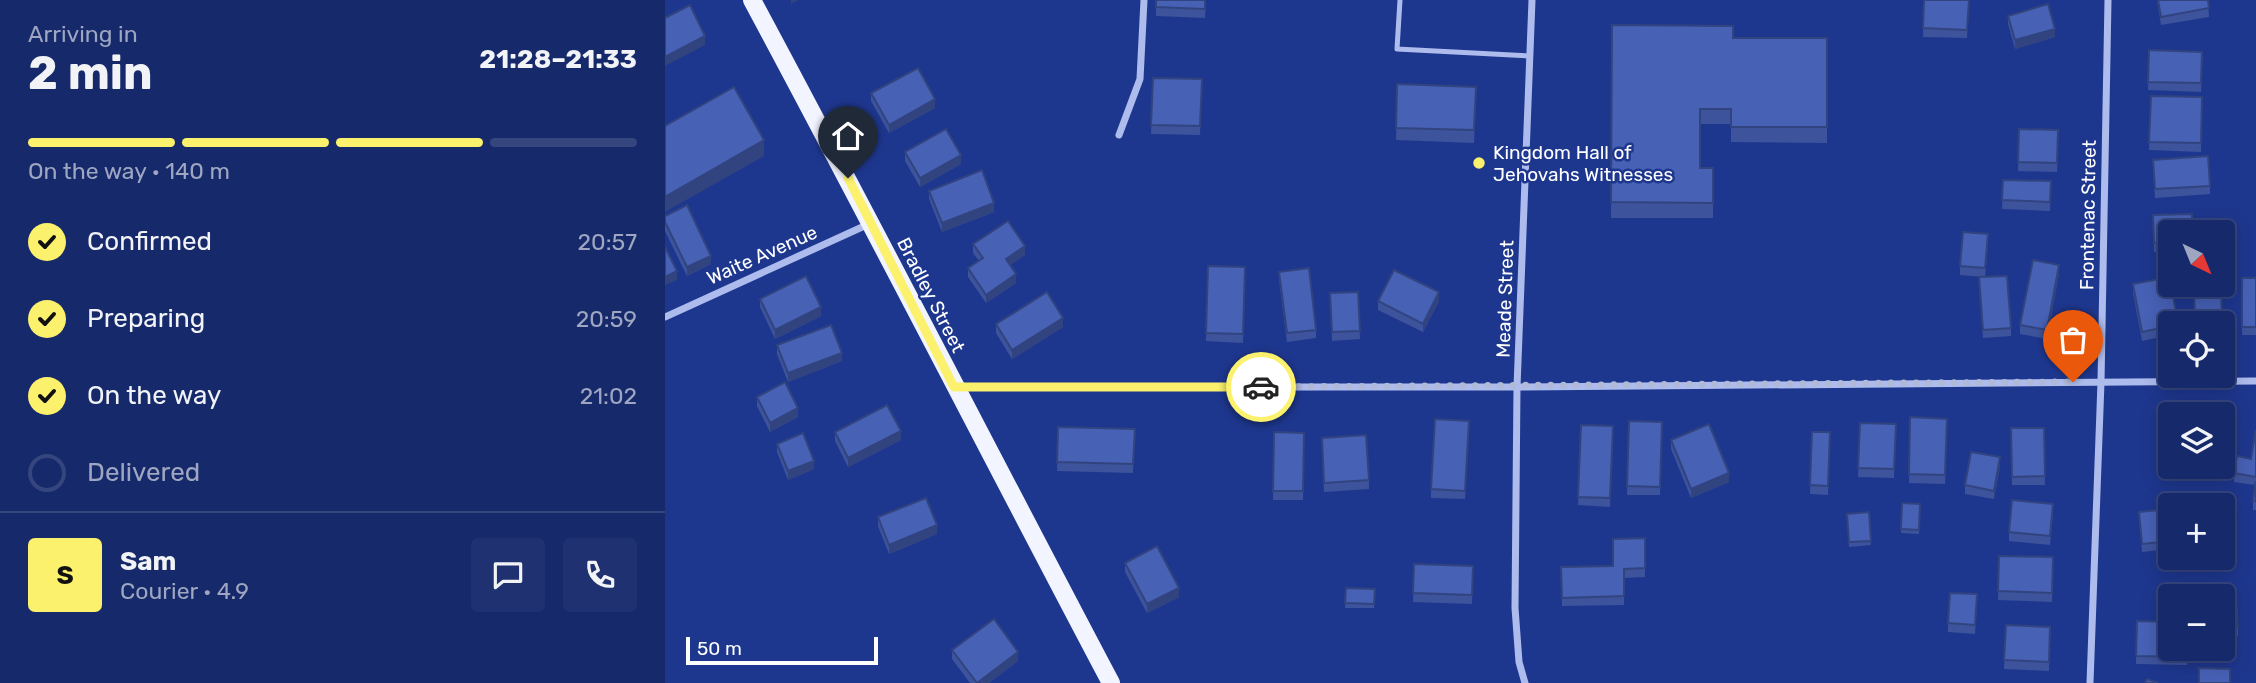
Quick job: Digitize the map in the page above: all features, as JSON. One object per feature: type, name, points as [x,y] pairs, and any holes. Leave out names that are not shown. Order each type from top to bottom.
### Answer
[{"type":"main road","name":"Bradley Street","points":[[753,0],[1111,683]]},
{"type":"street","points":[[1119,135],[1140,79],[1144,0]]},
{"type":"street","name":"Meade Street","points":[[1525,683],[1519,662],[1515,608],[1517,387],[1532,0]]},
{"type":"street","name":"Frontenac Street","points":[[2090,683],[2101,382],[2108,0]]},
{"type":"street","name":"Waite Avenue","points":[[665,317],[871,223]]},
{"type":"street","points":[[954,387],[1517,387],[2256,381]]},
{"type":"lane","points":[[1400,0],[1397,49],[1530,56]]},
{"type":"building","points":[[1156,0],[1205,0],[1205,9],[1156,7]]},
{"type":"building","points":[[1924,0],[1969,0],[1967,30],[1923,28]]},
{"type":"building","points":[[2158,0],[2208,0],[2209,8],[2161,17]]},
{"type":"building","points":[[2048,4],[2055,29],[2015,40],[2008,16]]},
{"type":"building","points":[[690,5],[705,36],[665,57],[665,18]]},
{"type":"building","points":[[1612,25],[1733,26],[1733,38],[1827,38],[1827,127],[1731,127],[1731,109],[1700,109],[1700,168],[1713,168],[1713,203],[1611,202]]},
{"type":"building","points":[[2149,50],[2202,52],[2201,83],[2148,82]]},
{"type":"building","points":[[918,68],[935,99],[889,125],[871,93]]},
{"type":"building","points":[[1153,78],[1202,79],[1200,126],[1151,125]]},
{"type":"building","points":[[1397,84],[1476,87],[1474,130],[1396,128]]},
{"type":"building","points":[[734,87],[764,140],[665,197],[665,126]]},
{"type":"building","points":[[2151,96],[2202,97],[2201,143],[2149,142]]},
{"type":"building","points":[[946,129],[961,155],[920,178],[905,152]]},
{"type":"building","points":[[2019,129],[2058,130],[2057,163],[2018,162]]},
{"type":"building","points":[[2208,156],[2210,186],[2155,189],[2153,160]]},
{"type":"building","points":[[982,170],[994,203],[942,223],[929,191]]},
{"type":"building","points":[[2003,180],[2051,181],[2050,202],[2002,200]]},
{"type":"building","points":[[687,205],[711,256],[687,267],[665,222],[665,216]]},
{"type":"building","points":[[2192,214],[2192,220],[2158,220],[2158,243],[2154,243],[2153,215]]},
{"type":"building","points":[[1008,221],[1025,246],[1006,259],[1016,274],[986,295],[968,268],[983,258],[973,244]]},
{"type":"building","points":[[1963,232],[1988,234],[1985,268],[1960,266]]},
{"type":"building","points":[[665,247],[677,271],[665,277]]},
{"type":"building","points":[[2033,260],[2059,265],[2047,330],[2020,325]]},
{"type":"building","points":[[1208,266],[1245,267],[1243,334],[1206,333]]},
{"type":"building","points":[[1309,268],[1316,330],[1287,333],[1279,272]]},
{"type":"building","points":[[1394,270],[1439,292],[1423,324],[1378,301]]},
{"type":"building","points":[[806,276],[821,307],[775,330],[760,299]]},
{"type":"building","points":[[2007,276],[2011,328],[1983,330],[1979,277]]},
{"type":"building","points":[[2242,278],[2256,278],[2256,327],[2242,327]]},
{"type":"building","points":[[2158,279],[2158,298],[2173,298],[2176,311],[2158,311],[2158,329],[2142,332],[2133,284]]},
{"type":"building","points":[[1047,292],[1063,318],[1012,350],[996,324]]},
{"type":"building","points":[[1358,292],[1360,331],[1332,332],[1330,293]]},
{"type":"building","points":[[2194,298],[2221,298],[2222,311],[2195,311]]},
{"type":"building","points":[[831,325],[842,353],[788,373],[777,345]]},
{"type":"building","points":[[785,382],[798,408],[770,423],[757,397]]},
{"type":"building","points":[[887,405],[901,431],[848,458],[835,432]]},
{"type":"building","points":[[1910,417],[1947,419],[1945,475],[1909,474]]},
{"type":"building","points":[[1435,419],[1469,421],[1465,491],[1431,489]]},
{"type":"building","points":[[1629,421],[1662,422],[1660,487],[1627,486]]},
{"type":"building","points":[[1860,423],[1896,424],[1894,469],[1858,468]]},
{"type":"building","points":[[1709,424],[1729,473],[1691,489],[1671,440]]},
{"type":"building","points":[[1581,425],[1613,426],[1610,498],[1578,497]]},
{"type":"building","points":[[1058,427],[1135,429],[1133,464],[1057,462]]},
{"type":"building","points":[[2011,428],[2044,428],[2045,476],[2012,477]]},
{"type":"building","points":[[2256,430],[2256,477],[2235,473],[2237,456],[2251,459]]},
{"type":"building","points":[[1274,432],[1304,433],[1303,491],[1273,491]]},
{"type":"building","points":[[1812,432],[1830,432],[1828,486],[1810,485]]},
{"type":"building","points":[[803,433],[814,461],[788,471],[777,444]]},
{"type":"building","points":[[1366,435],[1369,480],[1324,483],[1322,438]]},
{"type":"building","points":[[1971,452],[2000,457],[1994,491],[1965,485]]},
{"type":"building","points":[[926,498],[937,525],[889,545],[878,517]]},
{"type":"building","points":[[2012,500],[2053,504],[2050,536],[2009,532]]},
{"type":"building","points":[[1902,503],[1920,504],[1919,530],[1901,529]]},
{"type":"building","points":[[2158,510],[2158,542],[2142,544],[2139,512]]},
{"type":"building","points":[[1869,512],[1871,541],[1849,542],[1847,514]]},
{"type":"building","points":[[1645,538],[1645,568],[1624,569],[1624,596],[1562,598],[1561,567],[1613,566],[1613,539]]},
{"type":"building","points":[[1157,546],[1179,588],[1147,604],[1125,563]]},
{"type":"building","points":[[1999,556],[2053,557],[2052,593],[1998,591]]},
{"type":"building","points":[[1414,564],[1473,566],[1472,595],[1413,593]]},
{"type":"building","points":[[1346,588],[1375,589],[1374,604],[1345,603]]},
{"type":"building","points":[[1950,593],[1977,594],[1975,625],[1948,623]]},
{"type":"building","points":[[2235,598],[2236,598],[2238,627],[2235,627]]},
{"type":"building","points":[[994,619],[1018,652],[977,683],[952,650]]},
{"type":"building","points":[[2137,621],[2158,622],[2158,656],[2136,656]]},
{"type":"building","points":[[2006,625],[2050,627],[2049,662],[2004,660]]},
{"type":"building","points":[[2199,668],[2230,669],[2230,683],[2199,683]]},
{"type":"way so far","points":[[1261,387],[2073,382]]},
{"type":"place","name":"Kingdom Hall of Jehovahs Witnesses","points":[[1479,163]]},
{"type":"route","points":[[848,178],[954,387],[1261,387]]}]
